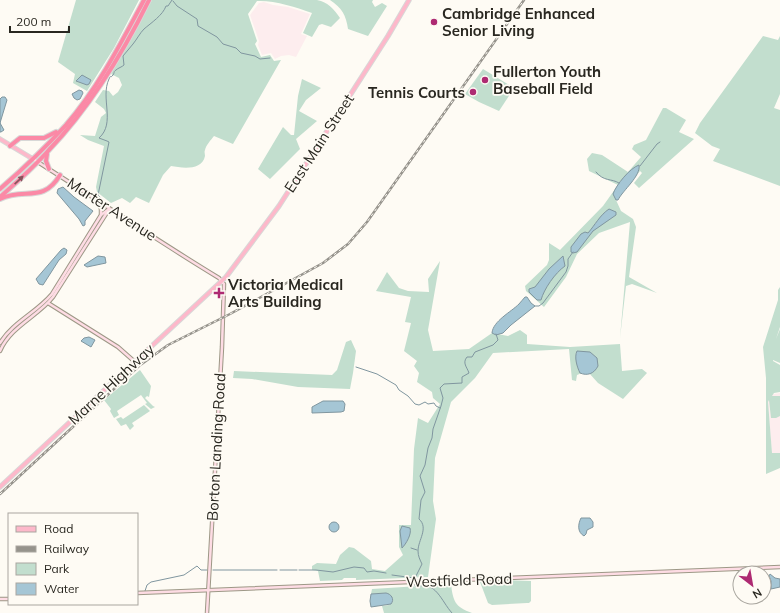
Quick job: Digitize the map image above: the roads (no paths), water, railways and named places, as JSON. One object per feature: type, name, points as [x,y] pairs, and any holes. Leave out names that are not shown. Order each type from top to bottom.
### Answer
[{"type":"highway","points":[[0,189],[33,159],[66,125],[103,74],[144,0]]},
{"type":"highway","points":[[0,198],[38,162],[77,118],[92,98],[121,52],[149,0]]},
{"type":"highway","points":[[10,146],[20,138],[48,137],[66,125]]},
{"type":"highway","points":[[48,151],[46,157],[49,169]]},
{"type":"highway","points":[[0,198],[10,195],[46,191],[60,175]]},
{"type":"main road","name":"East Main Street","points":[[222,281],[279,206],[409,0]]},
{"type":"main road","name":"Marter Avenue","points":[[0,139],[33,159]]},
{"type":"main road","name":"Marne Highway","points":[[0,487],[222,281]]},
{"type":"street","name":"Marter Avenue","points":[[33,159],[60,175],[97,201],[222,281]]},
{"type":"street","points":[[97,201],[101,210],[101,215]]},
{"type":"street","points":[[0,343],[11,328],[42,304],[52,294],[101,215],[108,208]]},
{"type":"street","points":[[0,351],[10,334],[48,303],[56,293],[106,214],[108,208]]},
{"type":"street","name":"Borton Landing Road","points":[[207,613],[222,341],[224,289],[222,281]]},
{"type":"street","points":[[48,303],[118,347],[135,362]]},
{"type":"street","name":"Westfield Road","points":[[138,593],[780,567]]},
{"type":"water","points":[[82,75],[91,80],[89,84],[87,85],[76,81]]},
{"type":"water","points":[[79,90],[83,93],[80,99],[77,100],[72,94]]},
{"type":"water","points":[[5,97],[7,100],[0,123],[0,99]]},
{"type":"water","points":[[0,123],[4,130],[1,132],[0,132]]},
{"type":"water","points":[[639,165],[635,178],[618,200],[616,200],[613,194],[617,186],[628,173]]},
{"type":"water","points":[[63,187],[93,211],[85,221],[85,225],[83,226],[57,193],[58,189]]},
{"type":"water","points":[[609,209],[616,212],[616,215],[593,231],[577,252],[571,252],[571,247],[581,234],[585,232],[588,233],[600,217]]},
{"type":"water","points":[[64,248],[67,250],[66,254],[59,260],[43,285],[39,284],[36,279]]},
{"type":"water","points":[[98,256],[105,257],[106,263],[87,267],[84,265]]},
{"type":"water","points":[[563,256],[565,266],[550,282],[541,300],[537,300],[529,292],[529,289],[535,287],[549,269]]},
{"type":"water","points":[[525,297],[527,297],[535,306],[503,333],[496,335],[492,333],[499,321]]},
{"type":"water","points":[[89,337],[95,340],[91,347],[81,341],[84,338]]},
{"type":"water","points":[[577,351],[590,352],[597,358],[598,366],[592,373],[580,373],[576,359]]},
{"type":"water","points":[[323,401],[343,401],[345,404],[344,411],[312,413],[312,407]]},
{"type":"water","points":[[581,518],[590,518],[593,522],[593,527],[587,530],[584,536],[580,532],[579,528]]},
{"type":"water","points":[[332,522],[336,522],[338,523],[338,531],[332,532],[329,529],[329,525]]},
{"type":"water","points":[[402,526],[410,528],[410,533],[402,548],[400,531]]},
{"type":"water","points":[[772,576],[780,579],[780,587],[772,589]]},
{"type":"water","points":[[386,593],[392,597],[393,600],[391,604],[371,607],[371,594]]},
{"type":"waterway","points":[[103,201],[98,195],[109,142],[99,138],[104,132],[106,125],[106,94],[109,79],[115,71],[124,65],[123,56],[143,31],[160,16],[172,0]]},
{"type":"waterway","points":[[173,1],[177,6],[197,19],[198,26],[217,37],[223,44],[236,48],[241,53],[255,56],[260,59],[270,58]]},
{"type":"waterway","points":[[640,166],[660,142]]},
{"type":"waterway","points":[[596,172],[605,179],[619,183]]},
{"type":"waterway","points":[[535,306],[539,306],[543,303],[566,272],[568,259],[573,252]]},
{"type":"waterway","points":[[414,580],[422,564],[418,547],[423,526],[419,519],[421,500],[425,492],[420,476],[425,465],[433,429],[443,398],[440,388],[444,384],[462,383],[462,377],[469,373],[465,363],[467,357],[472,357],[475,352],[493,345],[498,340],[496,334]]},
{"type":"waterway","points":[[356,367],[377,374],[396,385],[399,390],[408,396],[415,404],[419,405],[425,402],[428,404],[434,403],[440,408]]},
{"type":"waterway","points":[[411,548],[417,550]]},
{"type":"waterway","points":[[145,591],[147,585],[151,582],[184,575],[197,566],[201,570],[207,570]]},
{"type":"waterway","points":[[299,570],[333,572],[354,567],[364,568],[367,572],[374,571],[386,573]]},
{"type":"waterway","points":[[213,570],[277,570]]},
{"type":"waterway","points":[[280,570],[297,570]]},
{"type":"waterway","points":[[392,575],[414,578]]},
{"type":"waterway","points":[[414,584],[416,587],[429,586],[433,589],[452,613]]},
{"type":"railway","points":[[0,494],[139,366],[168,345],[230,314],[323,263],[348,244],[367,222],[524,0]]},
{"type":"place","name":"Cambridge Enhanced Senior Living","points":[[434,22]]},
{"type":"place","name":"Fullerton Youth Baseball Field","points":[[485,80]]},
{"type":"place","name":"Tennis Courts","points":[[473,92]]},
{"type":"place","name":"Victoria Medical Arts Building","points":[[219,293]]}]
